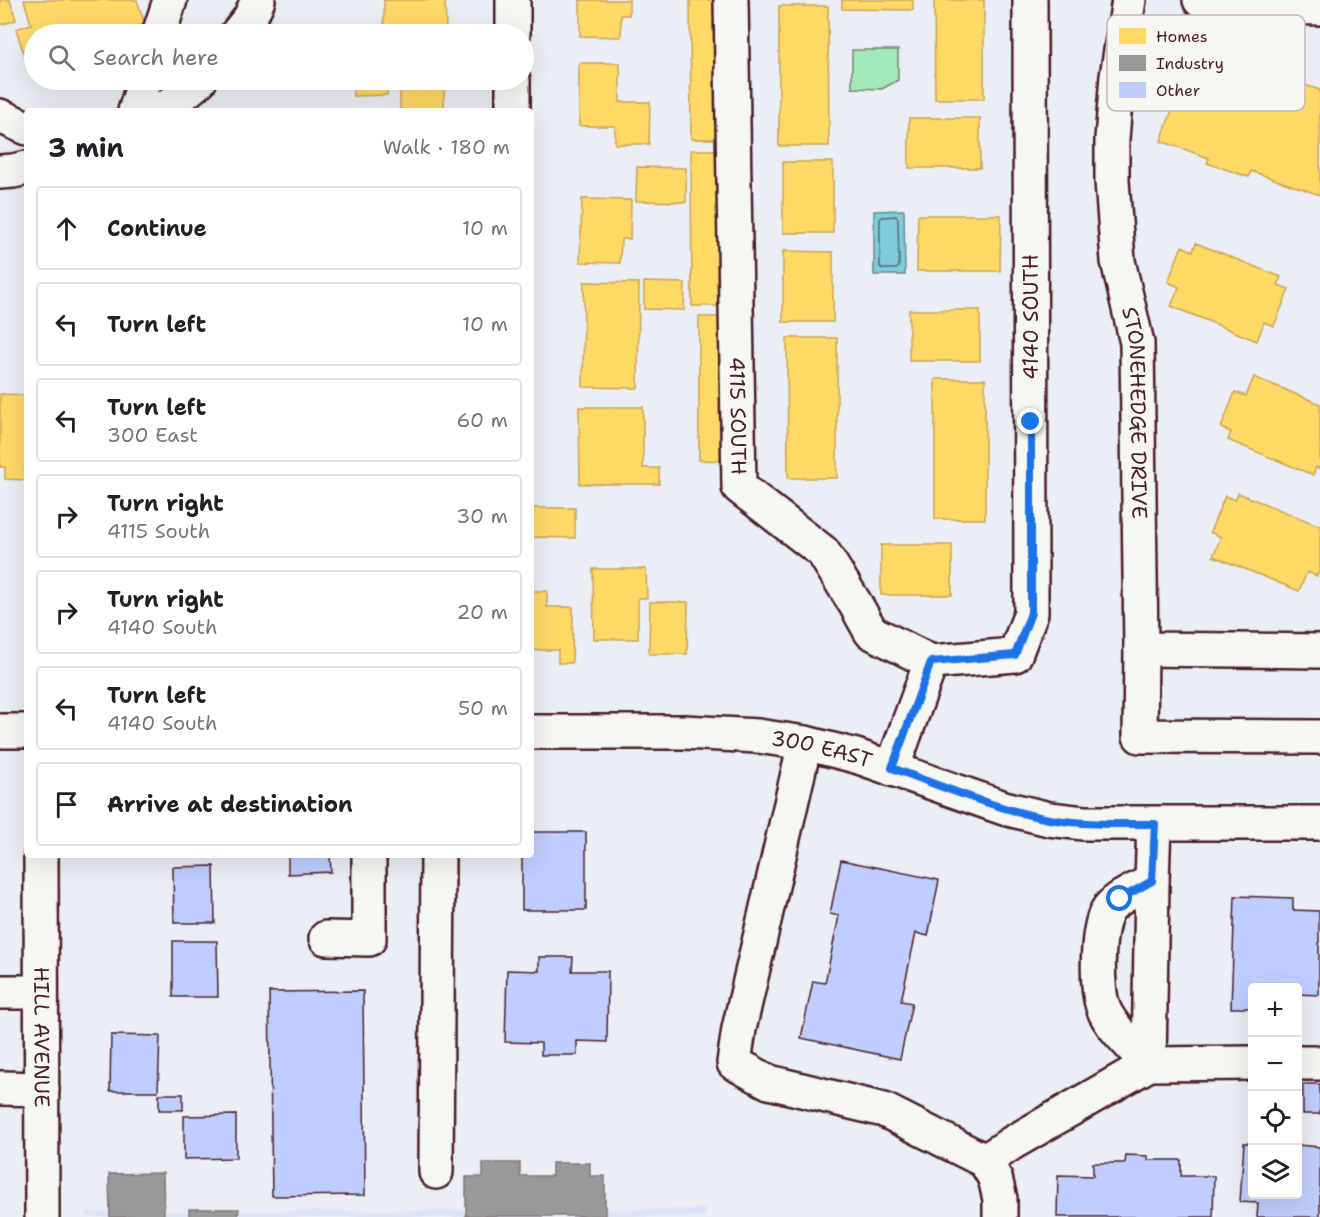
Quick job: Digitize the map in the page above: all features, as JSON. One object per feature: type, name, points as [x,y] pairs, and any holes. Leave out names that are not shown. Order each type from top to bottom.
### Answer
[{"type":"street","points":[[162,24],[170,0]]},
{"type":"street","points":[[245,24],[258,0]]},
{"type":"street","points":[[513,0],[513,24]]},
{"type":"street","name":"4115 SOUTH","points":[[732,0],[739,487],[823,552],[871,632],[931,662]]},
{"type":"street","name":"4140 SOUTH","points":[[931,662],[1015,655],[1031,613],[1030,0]]},
{"type":"street","name":"STONEHEDGE DRIVE","points":[[1127,15],[1129,0]]},
{"type":"street","points":[[1200,0],[1255,6],[1320,8]]},
{"type":"street","points":[[136,108],[142,90]]},
{"type":"street","points":[[164,108],[188,90]]},
{"type":"street","points":[[513,90],[513,108]]},
{"type":"street","name":"STONEHEDGE DRIVE","points":[[1114,111],[1112,181],[1118,261],[1137,343],[1140,736],[1320,737]]},
{"type":"street","points":[[0,116],[24,127]]},
{"type":"street","points":[[0,172],[24,169]]},
{"type":"street","points":[[1140,649],[1320,651]]},
{"type":"street","points":[[892,768],[931,662]]},
{"type":"street","points":[[0,731],[24,731]]},
{"type":"street","name":"300 EAST","points":[[534,732],[684,732],[758,735],[805,743],[856,756],[1004,808],[1049,819],[1084,823],[1320,824]]},
{"type":"street","points":[[805,743],[739,1029],[734,1063],[769,1082],[884,1110],[985,1161],[995,1178],[1000,1200],[1000,1217]]},
{"type":"street","points":[[1149,1064],[1155,824]]},
{"type":"street","name":"HILL AVENUE","points":[[41,858],[42,1217]]},
{"type":"street","points":[[326,938],[369,939],[369,858]]},
{"type":"street","points":[[436,1172],[438,858]]},
{"type":"street","points":[[1149,1064],[1113,1025],[1103,1008],[1099,943],[1103,920],[1109,908],[1152,881]]},
{"type":"street","points":[[0,992],[41,992]]},
{"type":"street","points":[[985,1161],[1149,1064],[1248,1063]]},
{"type":"street","points":[[1302,1063],[1320,1064]]},
{"type":"street","points":[[0,1088],[42,1089]]},
{"type":"shaded area","points":[[705,1209],[705,1217],[87,1217],[87,1212]]},
{"type":"green space","points":[[852,50],[898,50],[898,80],[882,89],[852,88]]},
{"type":"water","points":[[904,210],[905,275],[874,275],[874,211]]},
{"type":"building: Homes","points":[[0,0],[10,0],[16,20],[0,25]]},
{"type":"building: Homes","points":[[24,0],[137,0],[145,24],[31,24]]},
{"type":"building: Homes","points":[[384,0],[445,0],[446,24],[384,24]]},
{"type":"building: Homes","points":[[580,0],[629,0],[629,15],[621,15],[621,37],[580,36]]},
{"type":"building: Homes","points":[[690,0],[716,0],[717,139],[691,139]]},
{"type":"building: Homes","points":[[842,0],[913,0],[913,10],[842,9]]},
{"type":"building: Homes","points":[[934,0],[984,0],[984,99],[935,99]]},
{"type":"building: Homes","points":[[779,6],[828,6],[829,146],[779,146]]},
{"type":"building: Homes","points":[[24,26],[24,54],[16,29]]},
{"type":"building: Homes","points":[[579,63],[620,63],[620,102],[650,102],[649,144],[615,144],[615,126],[579,126]]},
{"type":"building: Homes","points":[[1305,85],[1320,90],[1320,195],[1251,171],[1249,177],[1207,163],[1209,158],[1161,141],[1172,111],[1305,111]]},
{"type":"building: Homes","points":[[353,90],[387,90],[387,95],[353,96]]},
{"type":"building: Homes","points":[[400,90],[444,90],[444,108],[400,108]]},
{"type":"building: Homes","points":[[909,118],[980,118],[980,168],[909,168]]},
{"type":"building: Homes","points":[[691,150],[718,150],[719,306],[692,306]]},
{"type":"building: Homes","points":[[783,162],[833,162],[833,233],[783,233]]},
{"type":"building: Homes","points":[[637,167],[686,168],[686,202],[636,201]]},
{"type":"building: Homes","points":[[582,199],[631,200],[630,239],[621,239],[620,263],[580,262]]},
{"type":"building: Homes","points":[[918,215],[1001,215],[1000,271],[917,271]]},
{"type":"building: Homes","points":[[1196,243],[1281,277],[1278,285],[1289,289],[1274,326],[1264,322],[1257,341],[1171,306],[1179,287],[1168,282],[1182,246],[1193,251]]},
{"type":"building: Homes","points":[[783,251],[833,252],[833,322],[783,322]]},
{"type":"building: Homes","points":[[584,282],[639,283],[638,388],[583,387]]},
{"type":"building: Homes","points":[[644,282],[685,283],[684,310],[644,309]]},
{"type":"building: Homes","points":[[909,310],[980,310],[980,361],[909,361]]},
{"type":"building: Homes","points":[[699,317],[726,317],[726,461],[699,460]]},
{"type":"building: Homes","points":[[787,338],[837,338],[837,478],[788,478]]},
{"type":"building: Homes","points":[[1254,377],[1320,404],[1320,469],[1316,467],[1313,475],[1228,440],[1231,432],[1221,428],[1235,392],[1246,396]]},
{"type":"building: Homes","points":[[935,379],[985,379],[985,519],[935,519]]},
{"type":"building: Homes","points":[[0,394],[24,395],[24,480],[5,479],[5,467],[0,467]]},
{"type":"building: Homes","points":[[579,407],[643,407],[643,468],[659,468],[659,484],[580,484]]},
{"type":"building: Homes","points":[[1238,493],[1320,526],[1320,568],[1317,576],[1307,572],[1299,591],[1213,556],[1221,537],[1210,532],[1225,496],[1235,500]]},
{"type":"building: Homes","points":[[534,508],[575,508],[575,538],[534,537]]},
{"type":"building: Homes","points":[[881,545],[952,545],[952,595],[881,595]]},
{"type":"building: Homes","points":[[593,569],[646,569],[647,598],[638,598],[638,639],[594,639]]},
{"type":"building: Homes","points":[[534,591],[547,591],[547,607],[573,607],[572,663],[558,663],[558,650],[534,650]]},
{"type":"building: Homes","points":[[650,602],[688,602],[687,654],[649,654]]},
{"type":"building: Industry","points":[[483,1163],[520,1163],[520,1176],[552,1176],[552,1163],[590,1163],[590,1176],[605,1176],[605,1216],[466,1216],[466,1177],[483,1177]]},
{"type":"building: Industry","points":[[163,1173],[164,1217],[110,1217],[109,1174]]},
{"type":"building: Industry","points":[[189,1209],[239,1209],[238,1217],[189,1217]]},
{"type":"building: Other","points":[[534,832],[586,832],[586,910],[522,910],[522,858],[534,858]]},
{"type":"building: Other","points":[[288,858],[330,858],[331,872],[288,874]]},
{"type":"building: Other","points":[[841,860],[939,880],[928,936],[916,933],[901,1001],[912,1003],[900,1059],[801,1038],[813,981],[825,983],[839,916],[830,914]]},
{"type":"building: Other","points":[[214,866],[215,923],[174,923],[173,867]]},
{"type":"building: Other","points":[[1235,896],[1293,898],[1293,910],[1319,911],[1319,995],[1302,994],[1302,983],[1248,983],[1248,1008],[1231,1008]]},
{"type":"building: Other","points":[[173,941],[217,941],[218,997],[173,997]]},
{"type":"building: Other","points":[[539,957],[573,957],[572,971],[608,971],[607,1042],[577,1041],[577,1055],[541,1055],[541,1043],[505,1042],[507,970],[539,971]]},
{"type":"building: Other","points":[[363,991],[365,1195],[272,1196],[269,992]]},
{"type":"building: Other","points":[[111,1035],[160,1036],[158,1091],[110,1091]]},
{"type":"building: Other","points":[[1303,1084],[1320,1084],[1320,1114],[1303,1114]]},
{"type":"building: Other","points":[[159,1094],[183,1094],[183,1110],[159,1110]]},
{"type":"building: Other","points":[[236,1115],[236,1158],[184,1159],[184,1116]]},
{"type":"building: Other","points":[[1244,1143],[1248,1143],[1248,1199],[1302,1199],[1302,1145],[1320,1147],[1320,1217],[1257,1217],[1258,1203],[1240,1202]]},
{"type":"building: Other","points":[[1126,1155],[1148,1156],[1148,1160],[1181,1160],[1181,1176],[1214,1176],[1213,1217],[1057,1217],[1058,1175],[1093,1176],[1093,1163],[1125,1163]]},
{"type":"route","points":[[1031,422],[1031,613],[1015,655],[931,662],[892,768],[1004,808],[1049,819],[1084,823],[1155,824],[1152,881],[1120,899]]}]
